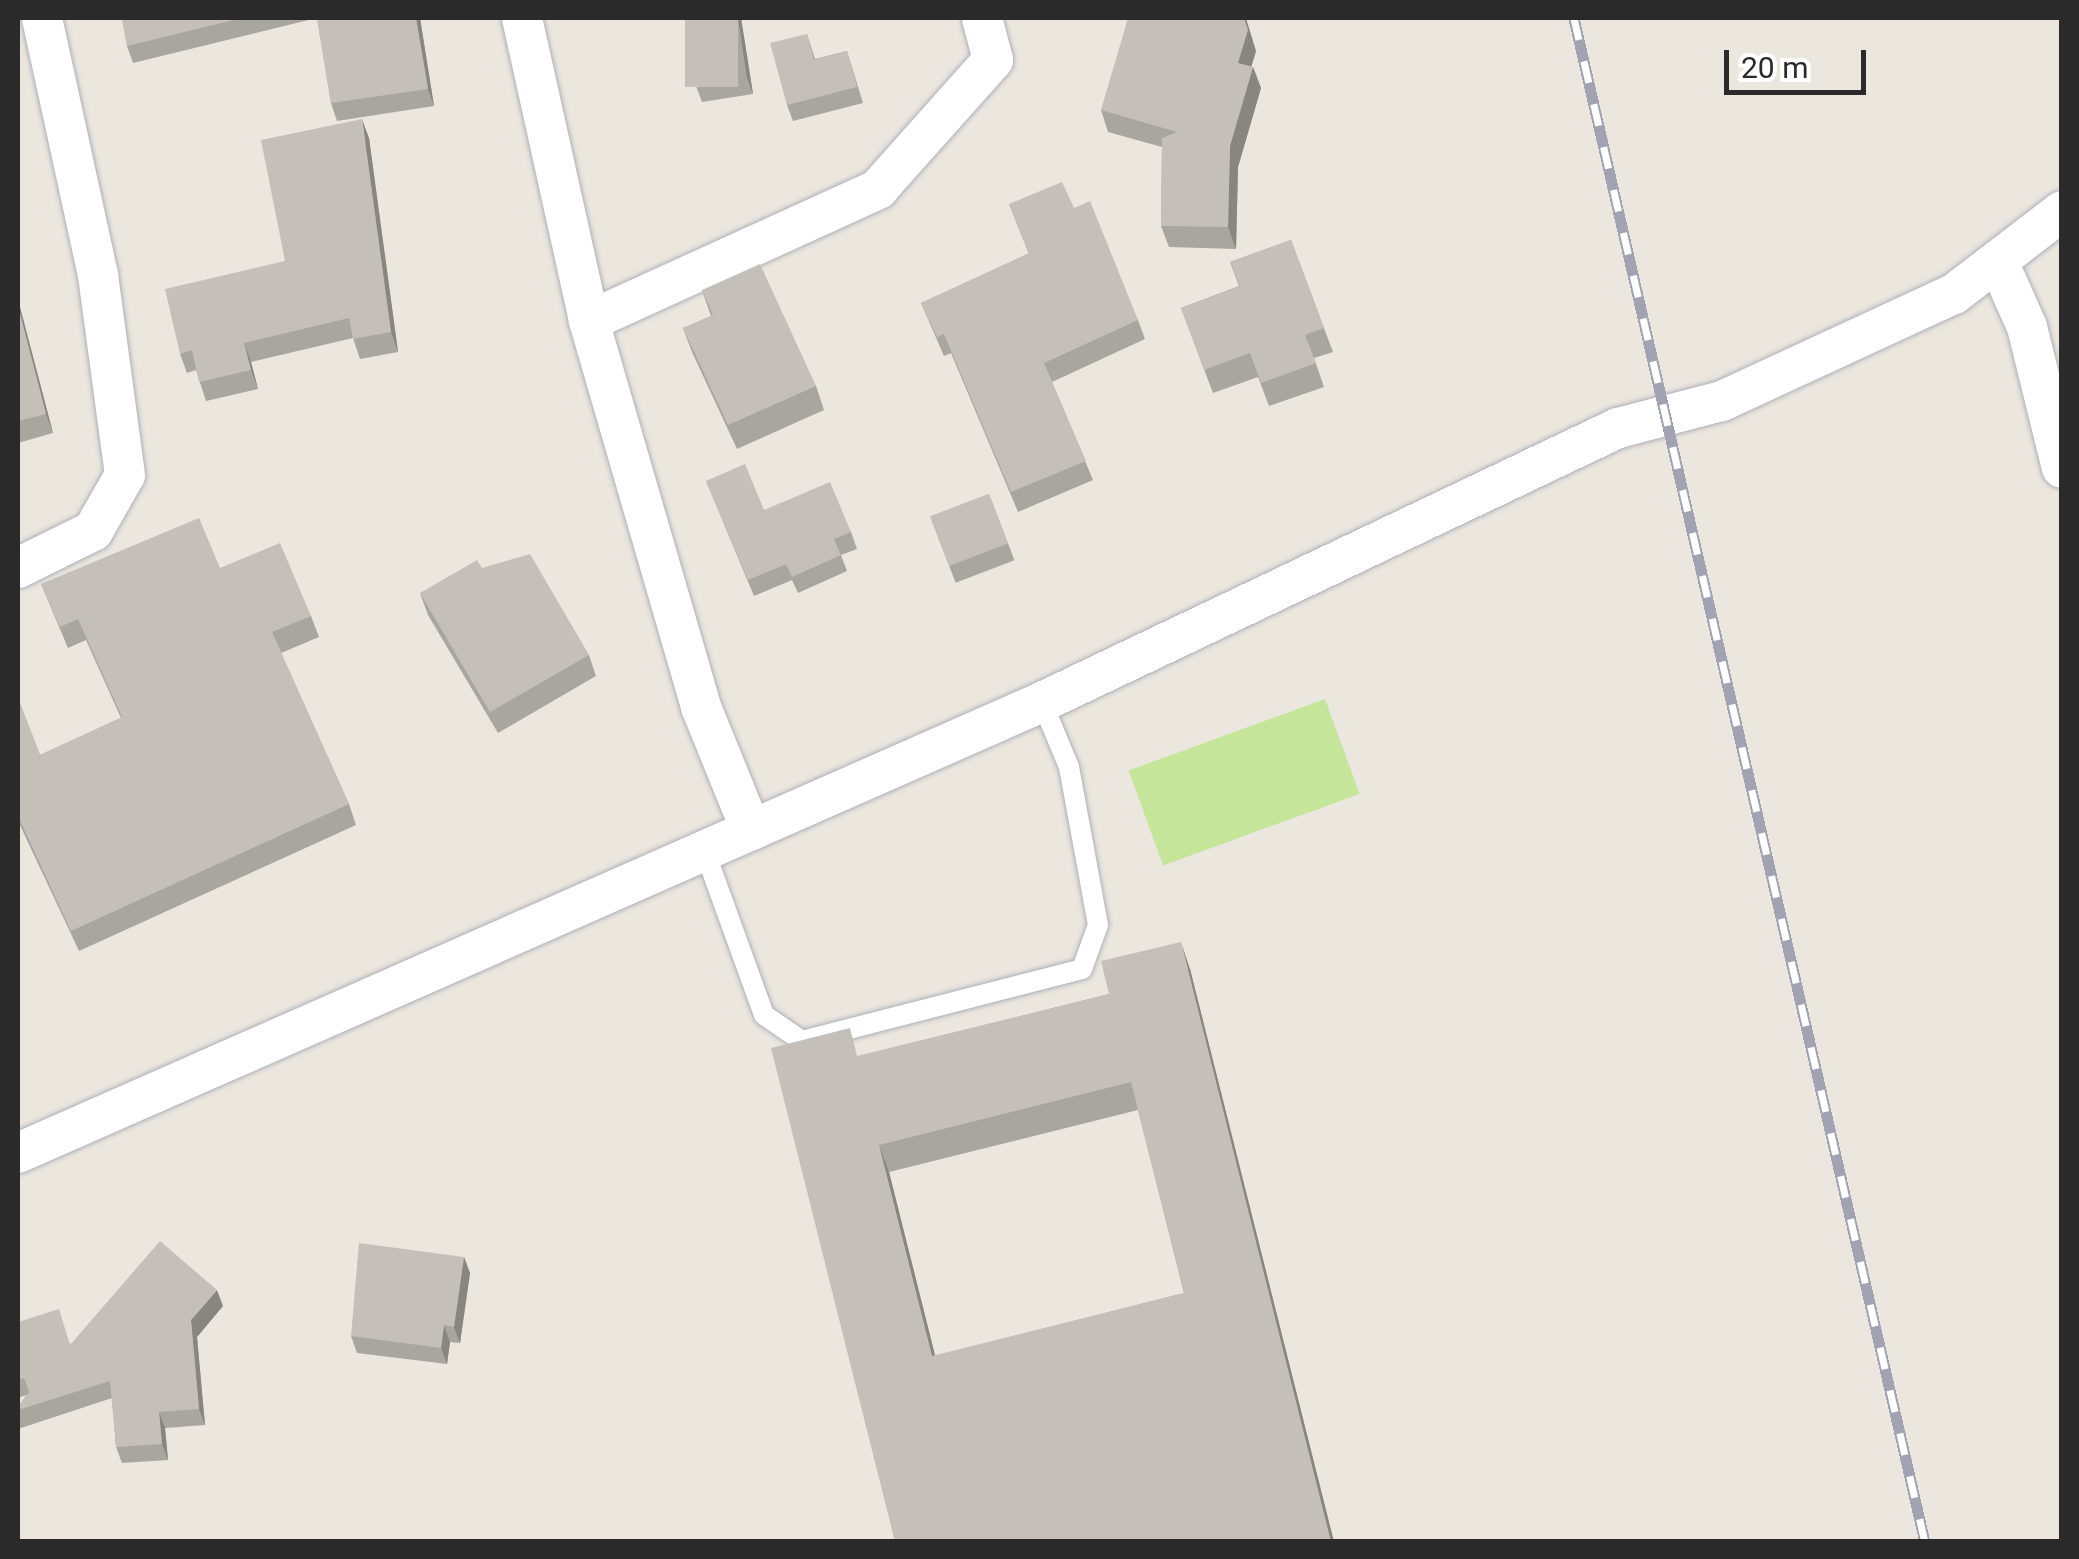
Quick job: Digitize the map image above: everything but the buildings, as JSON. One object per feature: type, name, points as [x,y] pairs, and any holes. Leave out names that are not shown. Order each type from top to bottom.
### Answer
[{"type":"street","points":[[18,568],[92,531],[125,475],[98,274],[42,18]]},
{"type":"street","points":[[522,18],[589,321],[701,707],[750,830]]},
{"type":"street","points":[[589,321],[878,189],[993,60],[982,18]]},
{"type":"street","points":[[18,1153],[1042,702],[1618,428],[1722,401],[1812,360],[1954,294],[1999,264],[2062,211]]},
{"type":"street","points":[[1999,264],[2026,327],[2062,468]]},
{"type":"lane","points":[[705,852],[764,1015],[802,1041],[1082,970],[1098,926],[1068,767],[1042,702]]},
{"type":"green space","points":[[1325,699],[1360,794],[1163,865],[1129,770]]},
{"type":"railway","points":[[1574,18],[1925,1542]]}]
